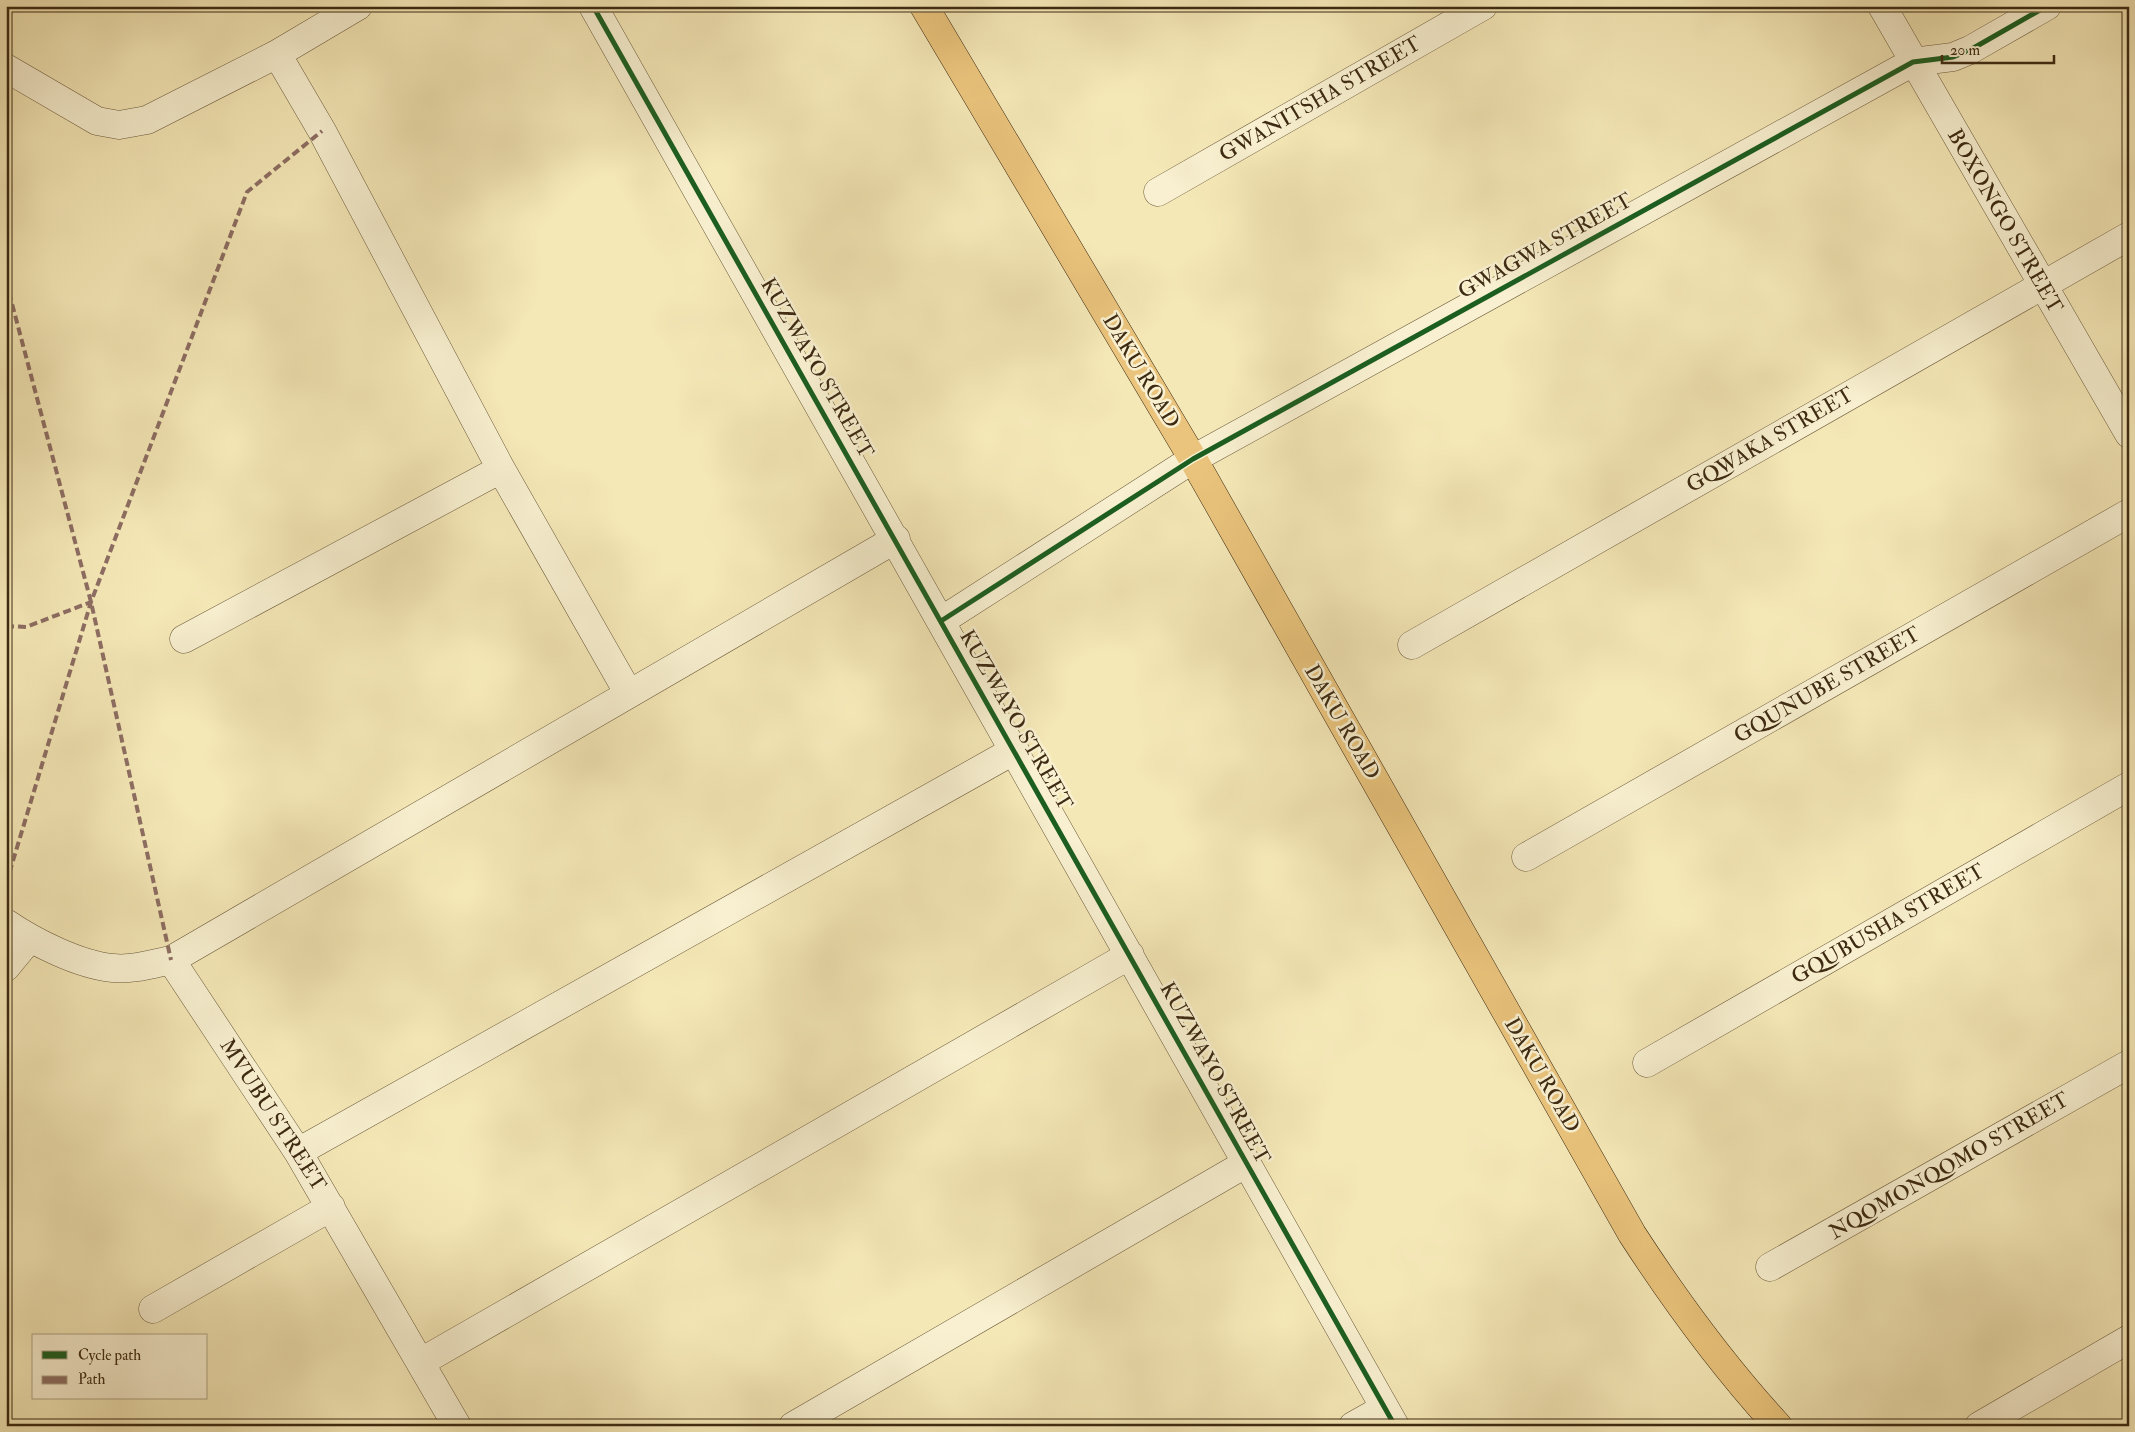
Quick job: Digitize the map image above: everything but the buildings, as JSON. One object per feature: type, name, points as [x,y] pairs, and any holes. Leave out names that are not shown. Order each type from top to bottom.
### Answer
[{"type":"main road","name":"DAKU ROAD","points":[[924,6],[1193,459],[1632,1234],[1706,1343],[1742,1388],[1778,1426]]},
{"type":"street","points":[[6,68],[98,121],[119,125],[147,120],[277,54],[358,6]]},
{"type":"street","name":"KUZWAYO STREET","points":[[592,6],[896,539],[1390,1417]]},
{"type":"street","name":"GWANITSHA STREET","points":[[1158,192],[1483,6]]},
{"type":"street","name":"BOXONGO STREET","points":[[1882,6],[2129,434]]},
{"type":"street","points":[[1913,62],[1953,57],[1970,50],[2047,6]]},
{"type":"street","points":[[277,54],[322,131],[501,469],[628,694]]},
{"type":"street","name":"GWAGWA STREET","points":[[941,621],[1193,459],[1913,62]]},
{"type":"street","name":"GQWAKA STREET","points":[[1412,645],[2129,236]]},
{"type":"street","points":[[184,639],[501,469]]},
{"type":"street","name":"GQUNUBE STREET","points":[[1526,857],[2129,513]]},
{"type":"street","points":[[6,923],[29,939],[92,964],[114,968],[141,967],[171,960],[896,539]]},
{"type":"street","points":[[298,1152],[1015,750]]},
{"type":"street","name":"GQUBUSHA STREET","points":[[1647,1063],[2129,786]]},
{"type":"street","points":[[6,967],[29,939]]},
{"type":"street","points":[[421,1362],[1130,955]]},
{"type":"street","name":"MVUBU STREET","points":[[171,960],[298,1152],[457,1426]]},
{"type":"street","name":"NQOMONQOMO STREET","points":[[1770,1267],[2129,1064]]},
{"type":"street","points":[[792,1426],[1248,1163]]},
{"type":"street","points":[[153,1309],[331,1206]]},
{"type":"street","points":[[1979,1426],[2129,1339]]},
{"type":"street","points":[[1354,1426],[1390,1417]]},
{"type":"marked path","points":[[6,884],[91,602],[247,192],[322,131]]},
{"type":"marked path","points":[[6,281],[91,602],[171,960]]},
{"type":"marked path","points":[[6,626],[26,627],[91,602]]},
{"type":"cycle path","points":[[593,6],[1395,1426]]},
{"type":"cycle path","points":[[941,621],[1193,459],[1913,62],[1953,57],[1970,50],[2047,6]]}]
